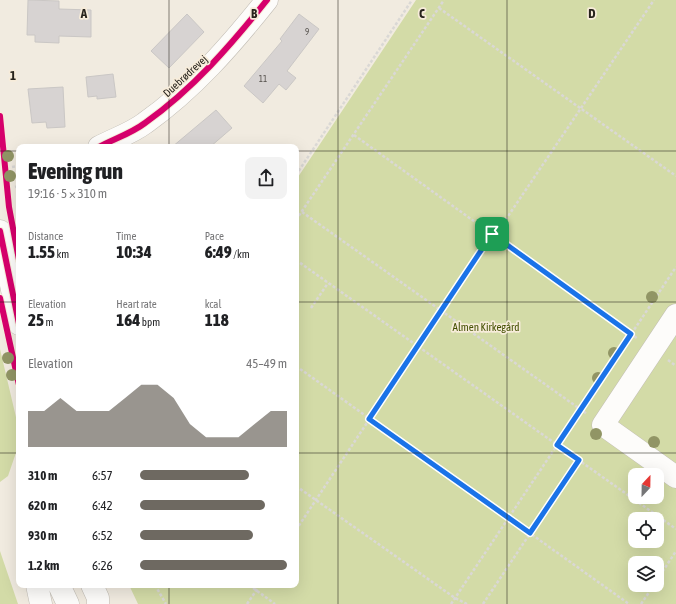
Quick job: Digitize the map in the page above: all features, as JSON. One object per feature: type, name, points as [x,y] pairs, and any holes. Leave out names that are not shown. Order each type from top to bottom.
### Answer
[{"type":"street","name":"Duebrødrevej","points":[[105,144],[144,124],[186,91],[231,44],[267,0]]},
{"type":"street","points":[[0,231],[16,309]]},
{"type":"street","points":[[676,315],[603,425],[676,477]]},
{"type":"street","points":[[38,588],[41,604]]},
{"type":"street","points":[[60,588],[68,604]]},
{"type":"path","points":[[299,170],[412,0]]},
{"type":"path","points":[[299,216],[444,0]]},
{"type":"path","points":[[299,526],[492,234],[498,232],[654,0]]},
{"type":"path","points":[[439,8],[676,176]]},
{"type":"path","points":[[354,135],[653,350]]},
{"type":"path","points":[[12,167],[16,166]]},
{"type":"path","points":[[302,212],[581,409]]},
{"type":"path","points":[[299,262],[676,529]]},
{"type":"path","points":[[451,604],[676,267]]},
{"type":"path","points":[[311,308],[328,283]]},
{"type":"path","points":[[299,368],[629,604]]},
{"type":"path","points":[[482,604],[579,460]]},
{"type":"path","points":[[299,488],[455,598],[467,604]]},
{"type":"path","points":[[664,570],[676,552]]},
{"type":"path","points":[[156,588],[166,604]]},
{"type":"path","points":[[253,588],[275,604]]},
{"type":"path","points":[[247,604],[256,590]]},
{"type":"path","points":[[641,604],[649,592]]},
{"type":"green space","name":"Almen Kirkegård","points":[[416,0],[676,0],[676,604],[138,604],[130,588],[299,588],[299,176]]},
{"type":"green space","points":[[0,349],[16,417],[16,453],[8,476],[0,482]]},
{"type":"green space","points":[[0,551],[18,604],[0,604]]},
{"type":"building","points":[[28,0],[59,1],[59,9],[91,10],[91,37],[59,36],[59,43],[35,42],[35,35],[27,35]]},
{"type":"building","points":[[187,14],[204,32],[169,68],[151,51]]},
{"type":"building","points":[[299,14],[319,29],[287,71],[296,78],[286,90],[279,84],[263,103],[244,86],[282,41],[280,39]]},
{"type":"building","points":[[113,74],[116,97],[97,99],[97,96],[88,97],[86,77]]},
{"type":"building","points":[[63,87],[65,127],[47,128],[46,122],[32,123],[28,89]]},
{"type":"building","points":[[216,110],[232,128],[213,144],[176,144]]},
{"type":"cycle path","points":[[105,144],[140,127],[179,96],[225,50],[267,0]]},
{"type":"cycle path","points":[[0,116],[9,207],[16,244]]},
{"type":"cycle path","points":[[0,231],[16,309]]},
{"type":"cycle path","points":[[0,298],[16,371]]},
{"type":"route","points":[[492,234],[631,334],[557,445],[579,460],[530,533],[369,419],[492,234]]}]
